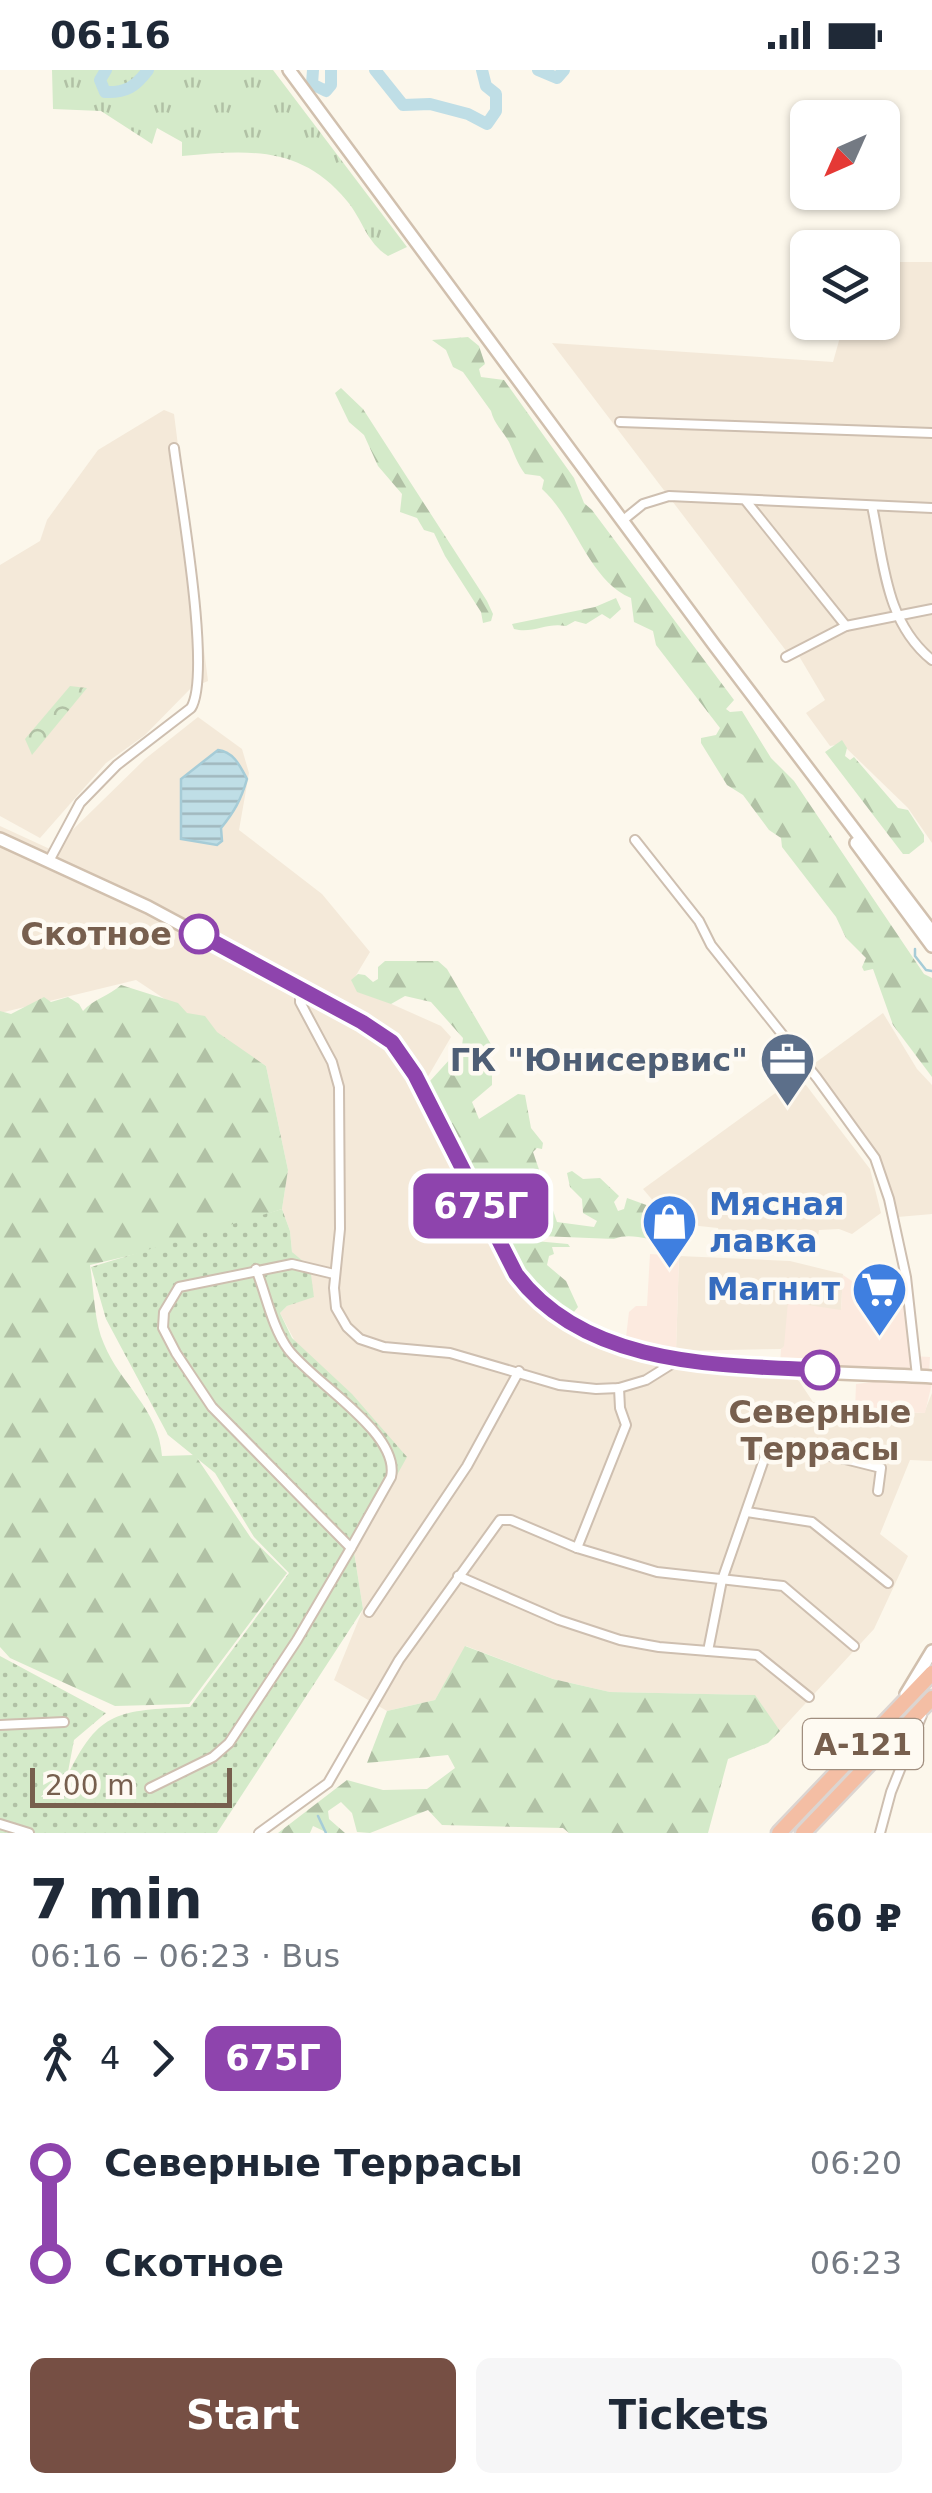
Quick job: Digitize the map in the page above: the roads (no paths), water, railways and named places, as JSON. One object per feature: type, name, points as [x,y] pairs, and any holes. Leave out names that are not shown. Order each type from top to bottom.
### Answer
[{"type":"highway","name":"А-121","points":[[779,1833],[932,1674]]},
{"type":"highway","name":"А-121","points":[[803,1833],[932,1698]]},
{"type":"main road","points":[[290,70],[932,946]]},
{"type":"main road","points":[[729,665],[932,932]]},
{"type":"main road","points":[[0,839],[148,906],[392,1042],[415,1075],[509,1262],[543,1305],[574,1326],[678,1360],[932,1377]]},
{"type":"main road","points":[[896,1710],[932,1651]]},
{"type":"street","points":[[620,422],[932,433]]},
{"type":"street","points":[[50,861],[80,803],[118,765],[191,708],[197,698],[200,677],[194,609],[174,448]]},
{"type":"street","points":[[622,520],[643,504],[665,497],[932,508]]},
{"type":"street","points":[[746,502],[846,626]]},
{"type":"street","points":[[872,506],[895,614],[912,644],[932,660]]},
{"type":"street","points":[[786,657],[846,626],[932,609]]},
{"type":"street","points":[[635,840],[699,921],[711,945],[864,1141],[881,1171],[906,1278],[917,1376]]},
{"type":"street","points":[[300,990],[300,1002],[332,1062],[339,1087],[336,1308],[360,1339],[384,1347],[450,1353],[560,1384],[596,1389],[619,1388],[646,1380],[678,1360]]},
{"type":"street","points":[[334,1274],[292,1264],[179,1287],[164,1312],[164,1328],[176,1354],[212,1408],[351,1548]]},
{"type":"street","points":[[150,1788],[213,1757],[229,1744],[318,1608],[391,1477],[390,1453],[355,1413],[288,1350],[256,1270]]},
{"type":"street","points":[[369,1612],[466,1466],[519,1372]]},
{"type":"street","points":[[577,1548],[626,1424],[619,1388]]},
{"type":"street","points":[[708,1651],[722,1580],[768,1448],[882,1468],[878,1491]]},
{"type":"street","points":[[746,1512],[812,1522],[888,1583]]},
{"type":"street","points":[[259,1833],[328,1783],[399,1660],[500,1520],[510,1520],[577,1548],[657,1572],[784,1586],[854,1646]]},
{"type":"street","points":[[458,1576],[559,1620],[620,1640],[757,1655],[809,1697]]},
{"type":"street","points":[[880,1833],[914,1729],[932,1698]]},
{"type":"street","points":[[0,1725],[64,1722]]},
{"type":"street","points":[[0,1824],[29,1833]]},
{"type":"water","points":[[218,750],[232,757],[242,769],[247,779],[242,793],[221,828],[222,841],[217,845],[181,839],[181,779]]},
{"type":"waterway","points":[[106,70],[100,80],[105,92],[130,88],[148,70]]},
{"type":"waterway","points":[[313,70],[312,84],[326,91],[331,85],[331,70]]},
{"type":"waterway","points":[[375,70],[403,105],[430,104],[468,114],[487,124],[496,111],[496,94],[486,86],[482,70]]},
{"type":"waterway","points":[[538,70],[557,78],[564,70]]},
{"type":"waterway","points":[[915,949],[915,956],[926,970],[932,971]]},
{"type":"waterway","points":[[318,1816],[326,1833]]},
{"type":"place","name":"Скотное","points":[[199,934]]},
{"type":"place","name":"ГК \"Юнисервис\"","points":[[787,1109]]},
{"type":"place","name":"Мясная лавка","points":[[670,1271]]},
{"type":"place","name":"Магнит","points":[[879,1338]]},
{"type":"place","name":"Северные Террасы","points":[[820,1370]]}]
